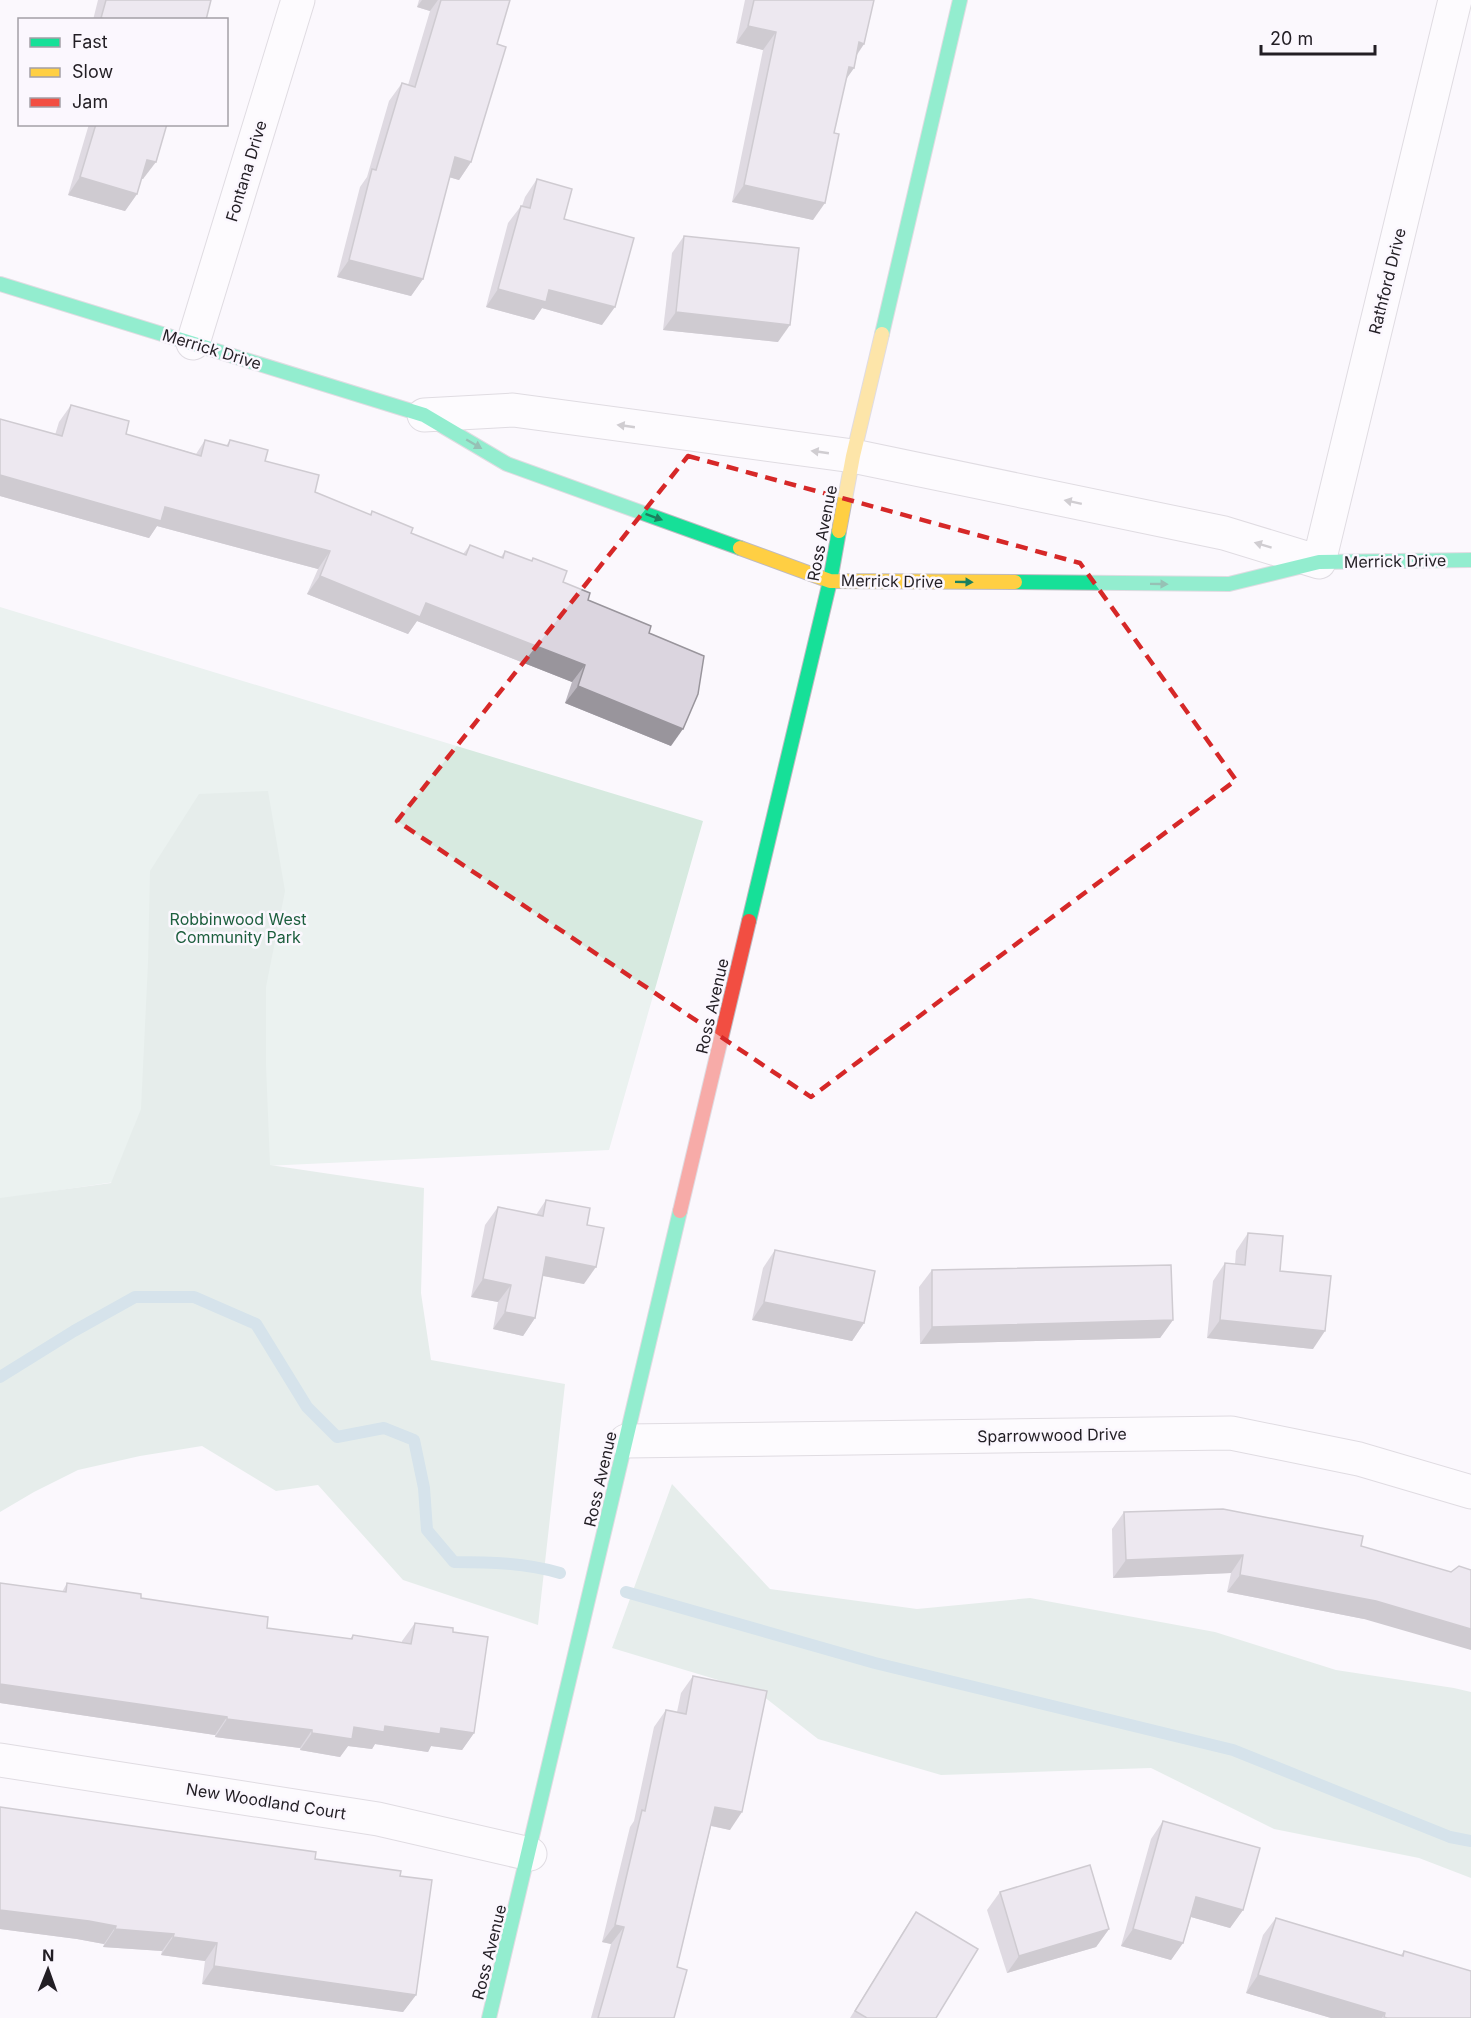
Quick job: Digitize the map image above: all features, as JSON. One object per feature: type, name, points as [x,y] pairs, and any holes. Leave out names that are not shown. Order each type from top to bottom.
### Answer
[{"type":"street","name":"Fontana Drive","points":[[193,343],[298,0]]},
{"type":"street","name":"Ross Avenue","points":[[489,2018],[530,1854],[830,581],[853,456],[960,0]]},
{"type":"street","name":"Rathford Drive","points":[[1319,562],[1455,0]]},
{"type":"street","name":"Merrick Drive","points":[[0,284],[424,415],[507,464],[830,581],[1229,585],[1319,562],[1471,560]]},
{"type":"street","name":"Merrick Drive","points":[[424,415],[513,410],[853,456],[1224,533],[1319,562]]},
{"type":"street","name":"Sparrowwood Drive","points":[[626,1441],[1230,1433],[1359,1459],[1471,1492]]},
{"type":"street","name":"New Woodland Court","points":[[0,1760],[378,1819],[530,1854]]},
{"type":"highlighted area","points":[[688,456],[1080,563],[1236,780],[811,1097],[397,821]]},
{"type":"green space","name":"Robbinwood West Community Park","points":[[0,607],[703,821],[609,1150],[202,1169],[0,1199]]},
{"type":"green space","points":[[268,791],[285,891],[266,987],[270,1165],[424,1188],[421,1293],[431,1360],[565,1384],[538,1625],[403,1580],[318,1485],[276,1491],[202,1446],[140,1456],[78,1470],[0,1512],[0,1198],[111,1183],[141,1109],[150,871],[199,794]]},
{"type":"green space","points":[[672,1484],[770,1589],[917,1609],[1030,1598],[1215,1632],[1336,1670],[1471,1692],[1471,1878],[1419,1858],[1274,1829],[1151,1768],[941,1775],[818,1739],[758,1692],[612,1648]]},
{"type":"building","points":[[106,0],[211,0],[206,18],[101,18]]},
{"type":"building","points":[[441,0],[510,0],[497,44],[506,47],[471,162],[455,157],[423,279],[349,260],[372,169],[376,170],[402,83],[415,87]]},
{"type":"building","points":[[754,0],[874,0],[864,44],[859,42],[854,68],[849,67],[834,133],[839,134],[825,203],[744,185],[776,32],[748,26]]},
{"type":"building","points":[[95,126],[166,126],[156,162],[147,160],[137,194],[80,177]]},
{"type":"building","points":[[537,179],[572,189],[564,219],[634,238],[615,307],[549,290],[546,302],[498,289],[521,206],[530,208]]},
{"type":"building","points":[[684,236],[799,248],[790,325],[676,312]]},
{"type":"building","points":[[71,405],[129,421],[126,434],[201,456],[205,440],[228,446],[230,440],[268,450],[265,461],[319,475],[315,492],[371,515],[372,511],[413,528],[411,533],[466,555],[470,545],[503,558],[505,551],[532,561],[533,558],[567,571],[563,582],[590,593],[588,600],[651,626],[649,633],[704,656],[698,694],[683,729],[578,686],[585,665],[426,603],[420,617],[320,576],[330,551],[165,507],[161,521],[0,475],[0,419],[62,436]]},
{"type":"building","points":[[546,1200],[590,1208],[587,1225],[604,1228],[596,1267],[546,1257],[535,1318],[505,1312],[511,1285],[483,1279],[498,1207],[543,1216]]},
{"type":"building","points":[[1248,1233],[1283,1236],[1280,1271],[1331,1276],[1325,1331],[1220,1320],[1225,1263],[1245,1265]]},
{"type":"building","points":[[775,1250],[875,1271],[864,1323],[764,1302]]},
{"type":"building","points":[[1171,1265],[1173,1320],[932,1327],[932,1270]]},
{"type":"building","points":[[1223,1509],[1363,1536],[1361,1546],[1451,1572],[1459,1566],[1471,1570],[1471,1629],[1376,1601],[1240,1575],[1243,1555],[1126,1560],[1124,1512]]},
{"type":"building","points":[[0,1583],[66,1592],[67,1583],[141,1594],[141,1598],[268,1617],[267,1628],[352,1639],[353,1635],[411,1644],[415,1623],[453,1628],[453,1632],[488,1637],[474,1733],[441,1728],[440,1734],[385,1726],[384,1732],[354,1727],[352,1739],[312,1733],[312,1730],[0,1684]]},
{"type":"building","points":[[693,1676],[767,1691],[742,1812],[715,1807],[677,1967],[687,1970],[674,2018],[598,2018],[624,1927],[615,1925],[642,1810],[645,1811],[666,1710],[686,1714]]},
{"type":"building","points":[[0,1807],[316,1852],[315,1859],[401,1871],[400,1876],[432,1880],[416,1995],[214,1966],[217,1943],[173,1937],[174,1934],[115,1929],[116,1926],[89,1921],[0,1910]]},
{"type":"building","points":[[1163,1821],[1260,1848],[1243,1910],[1196,1897],[1183,1943],[1133,1929]]},
{"type":"building","points":[[1090,1865],[1109,1929],[1019,1956],[1000,1892]]},
{"type":"building","points":[[916,1912],[978,1949],[936,2018],[867,2018],[855,2011]]},
{"type":"building","points":[[1276,1918],[1403,1956],[1404,1951],[1471,1971],[1471,2018],[1387,2018],[1384,2017],[1385,2013],[1258,1975]]},
{"type":"waterway","points":[[0,1377],[74,1331],[135,1297],[194,1297],[256,1324],[307,1407],[337,1437],[384,1428],[414,1440],[424,1488],[427,1530],[454,1562],[521,1565],[560,1573]]},
{"type":"waterway","points":[[626,1592],[875,1663],[1233,1750],[1450,1837],[1471,1841]]},
{"type":"traffic: fast","points":[[882,334],[960,0]]},
{"type":"traffic: fast","points":[[0,284],[424,415],[507,464],[740,548]]},
{"type":"traffic: fast","points":[[749,921],[830,581],[839,531]]},
{"type":"traffic: fast","points":[[1015,582],[1229,584],[1319,562],[1471,560]]},
{"type":"traffic: fast","points":[[489,2018],[680,1211]]},
{"type":"traffic: slow","points":[[839,531],[853,456],[882,334]]},
{"type":"traffic: slow","points":[[740,548],[830,581],[1015,582]]},
{"type":"traffic: jam","points":[[680,1211],[749,921]]}]
